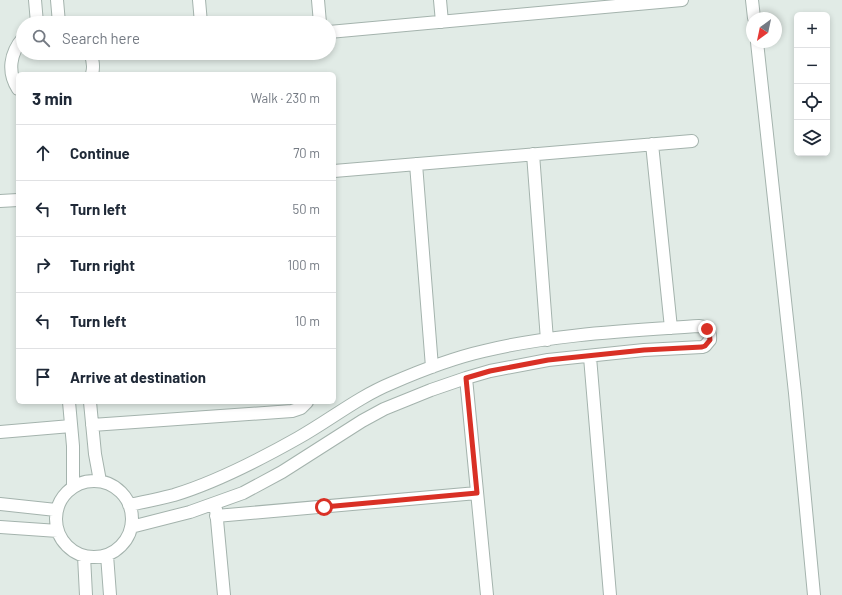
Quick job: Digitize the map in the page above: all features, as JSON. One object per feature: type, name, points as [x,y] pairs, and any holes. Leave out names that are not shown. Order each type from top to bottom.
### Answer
[{"type":"street","points":[[35,0],[36,16]]},
{"type":"street","points":[[57,0],[58,16]]},
{"type":"street","points":[[199,0],[200,16]]},
{"type":"street","points":[[318,0],[319,16]]},
{"type":"street","points":[[440,0],[442,22]]},
{"type":"street","points":[[336,31],[442,22],[565,6],[682,0]]},
{"type":"street","points":[[752,0],[753,12]]},
{"type":"street","points":[[16,46],[6,58],[16,86]]},
{"type":"street","points":[[758,48],[795,393],[814,595]]},
{"type":"street","points":[[92,60],[92,72]]},
{"type":"street","points":[[336,172],[692,141]]},
{"type":"street","points":[[652,144],[671,328]]},
{"type":"street","points":[[533,154],[547,340]]},
{"type":"street","points":[[416,164],[432,367]]},
{"type":"street","points":[[0,201],[16,200]]},
{"type":"street","points":[[129,505],[174,495],[237,470],[298,438],[370,393],[432,367],[484,351],[547,340],[641,330],[703,327],[709,332],[710,340],[705,346],[702,347],[644,350],[520,364],[466,378],[431,390],[384,409],[362,421],[282,472],[243,493],[216,510]]},
{"type":"street","points":[[590,357],[610,595]]},
{"type":"street","points":[[466,378],[487,595]]},
{"type":"street","points":[[69,404],[73,446],[73,487]]},
{"type":"street","points":[[90,404],[95,454],[100,481]]},
{"type":"street","points":[[92,425],[292,411],[301,408],[305,404]]},
{"type":"street","points":[[0,432],[71,426]]},
{"type":"street","points":[[100,481],[110,484],[118,490],[129,505],[132,516],[128,536],[122,544],[106,555],[99,557],[84,556],[75,552],[62,540],[58,532],[56,524],[56,510],[63,497],[73,487],[86,482],[100,481]]},
{"type":"street","points":[[131,527],[190,512],[477,493]]},
{"type":"street","points":[[0,504],[56,510]]},
{"type":"street","points":[[216,510],[224,595]]},
{"type":"street","points":[[0,527],[58,532]]},
{"type":"street","points":[[106,555],[110,595]]},
{"type":"street","points":[[84,556],[86,595]]},
{"type":"route","points":[[324,507],[477,493],[466,378],[520,364],[548,360],[590,357],[644,350],[702,347],[705,346],[710,340],[707,329]]}]
